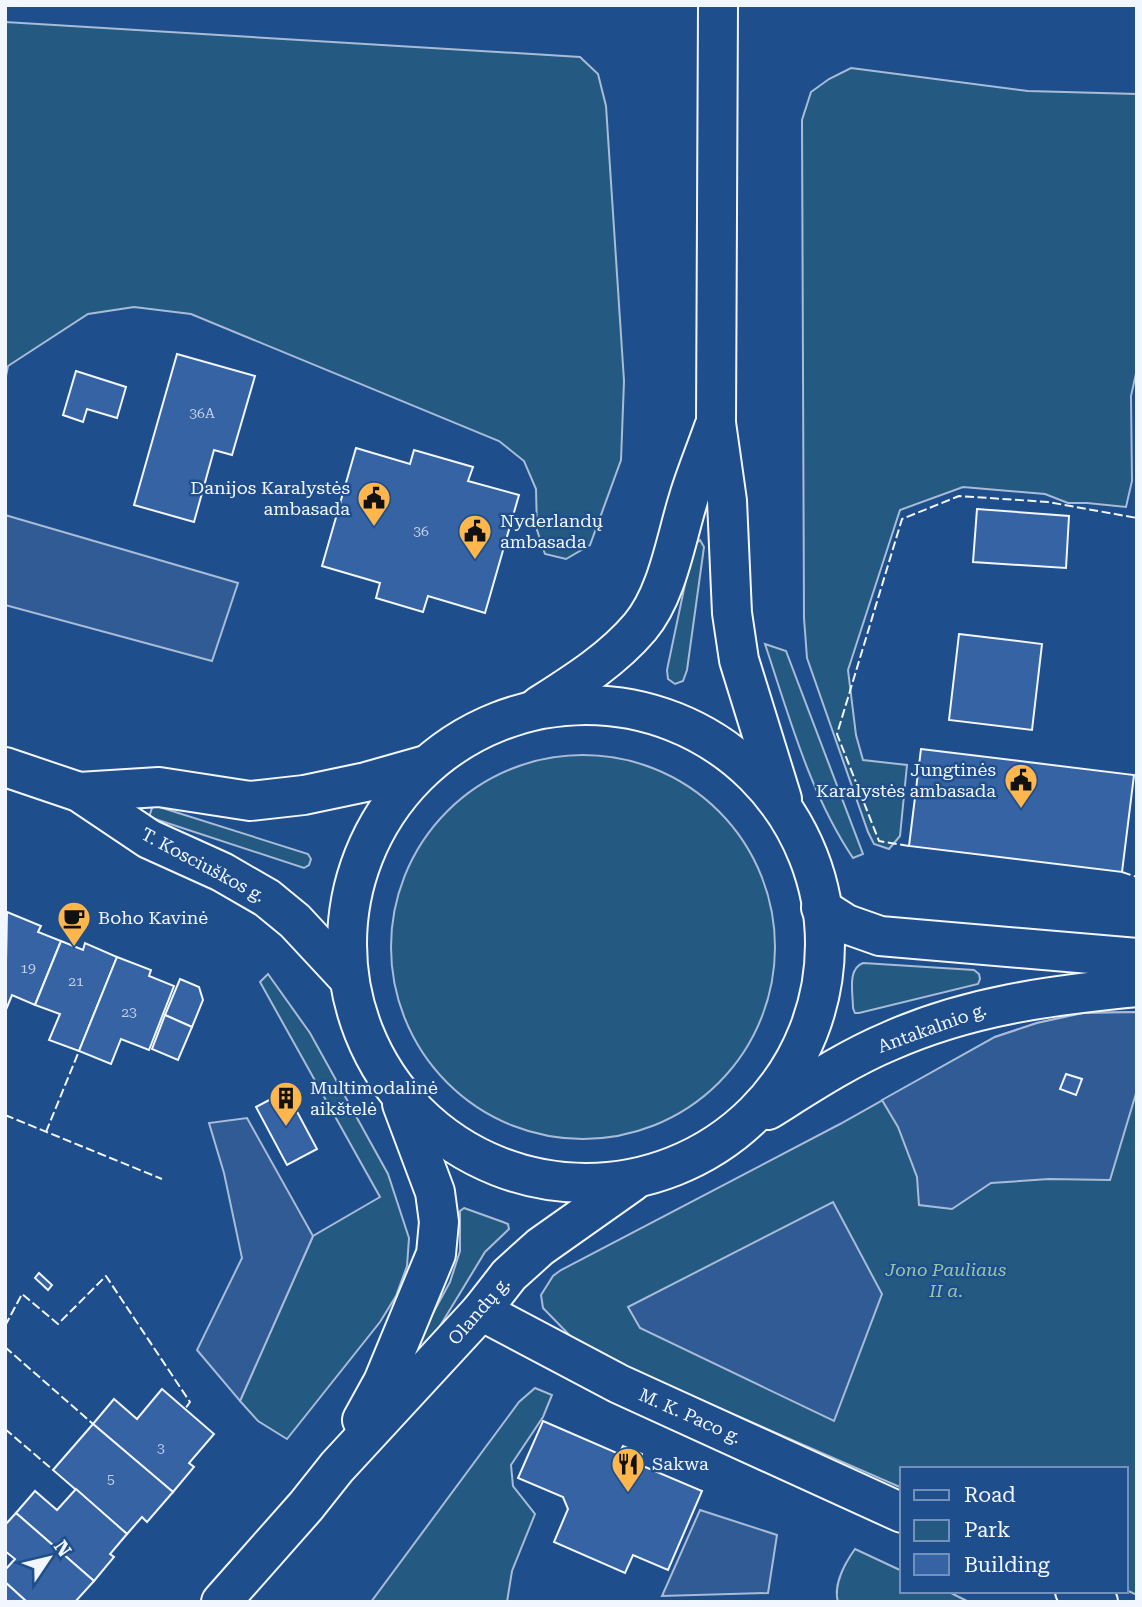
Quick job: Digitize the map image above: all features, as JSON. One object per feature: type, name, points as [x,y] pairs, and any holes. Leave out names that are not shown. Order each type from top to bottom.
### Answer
[{"type":"main road","points":[[718,5],[716,423],[727,501],[732,613],[739,660],[787,815],[812,865],[821,908],[825,934],[823,976],[814,1017],[792,1066],[775,1092],[746,1123],[707,1152],[664,1171],[605,1183],[577,1184],[537,1179],[498,1168],[462,1150],[430,1127],[399,1095],[375,1060],[358,1020],[348,978],[346,931],[353,885],[370,840],[394,800],[426,765],[461,739],[501,720],[535,709],[589,705],[636,710],[681,724],[723,747],[758,778],[787,815]]},
{"type":"main road","points":[[535,709],[586,676],[640,626],[654,604],[716,423]]},
{"type":"main road","name":"T. Kosciuškos g.","points":[[79,792],[159,787],[250,801],[303,795],[366,782],[426,765]]},
{"type":"main road","name":"T. Kosciuškos g.","points":[[5,767],[79,792],[149,839],[222,872],[267,898],[295,921],[348,978]]},
{"type":"main road","points":[[821,908],[846,923],[880,936],[1137,958]]},
{"type":"main road","name":"Antakalnio g.","points":[[746,1123],[844,1064],[891,1040],[941,1022],[994,1006],[1053,996],[1137,987]]},
{"type":"main road","name":"Olandų g.","points":[[337,1467],[383,1382],[436,1254],[439,1222],[435,1192],[399,1095]]},
{"type":"main road","name":"Olandų g.","points":[[221,1602],[337,1467],[481,1311],[509,1275],[540,1247],[639,1177]]},
{"type":"main road","name":"M. K. Paco g.","points":[[481,1311],[619,1384],[900,1512]]},
{"type":"main road","points":[[1079,1593],[1098,1602]]},
{"type":"green space","points":[[5,22],[580,57],[598,74],[606,106],[624,381],[621,460],[590,545],[566,559],[545,554],[537,530],[536,489],[524,461],[499,441],[191,314],[134,307],[88,314],[8,366],[5,381]]},
{"type":"green space","points":[[851,68],[1028,91],[1137,94],[1137,369],[1131,396],[1132,481],[1126,507],[1068,503],[1045,494],[963,487],[900,510],[848,670],[856,735],[863,760],[907,765],[900,836],[889,849],[874,844],[868,832],[807,658],[804,618],[802,120],[811,92]]},
{"type":"green space","points":[[700,540],[704,547],[687,670],[683,681],[675,684],[668,679],[667,670],[693,546]]},
{"type":"green space","points":[[765,644],[786,651],[863,854],[853,858],[824,808],[802,754]]},
{"type":"green space","points":[[583,755],[620,759],[656,770],[690,787],[719,811],[743,840],[767,891],[775,947],[771,984],[760,1020],[743,1054],[719,1083],[690,1107],[639,1131],[583,1139],[546,1135],[510,1124],[476,1107],[447,1083],[423,1054],[399,1003],[391,947],[395,910],[406,874],[423,840],[447,811],[476,787],[527,763]]},
{"type":"green space","points":[[153,805],[308,854],[311,859],[309,865],[304,868],[149,817]]},
{"type":"green space","points":[[863,963],[974,970],[980,979],[978,984],[855,1013],[853,976],[858,966]]},
{"type":"green space","points":[[268,974],[310,1033],[388,1174],[409,1238],[407,1266],[396,1296],[380,1322],[287,1439],[258,1421],[240,1401],[313,1236],[380,1197],[260,982]]},
{"type":"green space","name":"Jono Pauliaus II a.","points":[[1137,1012],[1137,1595],[1128,1591],[1128,1467],[900,1467],[900,1487],[582,1348],[543,1308],[541,1295],[553,1276],[561,1270],[840,1124],[995,1037],[1037,1023],[1083,1013]]},
{"type":"green space","points":[[464,1208],[508,1224],[509,1229],[485,1252],[412,1372],[404,1366],[450,1282],[460,1251],[460,1211]]},
{"type":"green space","points":[[535,1388],[552,1395],[543,1417],[511,1465],[513,1486],[535,1514],[512,1571],[507,1602],[371,1602],[519,1402]]},
{"type":"green space","points":[[855,1549],[900,1570],[900,1593],[951,1593],[969,1602],[838,1602],[837,1589],[844,1567]]},
{"type":"shaded area","points":[[5,515],[238,583],[212,661],[5,605]]},
{"type":"shaded area","points":[[1137,1012],[1137,1090],[1110,1180],[1049,1179],[991,1183],[952,1209],[919,1205],[917,1177],[898,1127],[882,1100],[995,1037],[1037,1023],[1083,1013]]},
{"type":"shaded area","points":[[247,1118],[313,1236],[240,1401],[197,1350],[242,1258],[224,1173],[209,1123]]},
{"type":"shaded area","points":[[833,1202],[882,1294],[834,1421],[640,1328],[628,1307]]},
{"type":"shaded area","points":[[700,1510],[777,1535],[768,1593],[662,1596]]},
{"type":"building","points":[[177,354],[255,376],[232,455],[214,450],[194,522],[134,505]]},
{"type":"building","points":[[76,371],[126,387],[117,418],[87,409],[83,422],[63,415]]},
{"type":"building","points":[[356,448],[410,464],[414,450],[473,467],[468,481],[519,495],[485,613],[428,596],[423,612],[376,598],[380,583],[322,566]]},
{"type":"building","points":[[977,509],[1069,516],[1066,568],[973,562]]},
{"type":"building","points":[[959,634],[1042,644],[1032,730],[949,720]]},
{"type":"building","name":"Jungtinės Karalystės ambasada","points":[[921,749],[1134,775],[1122,872],[909,846]]},
{"type":"building","points":[[7,912],[41,926],[38,932],[61,941],[35,1005],[12,995],[5,1012]]},
{"type":"building","points":[[61,941],[83,950],[85,943],[117,957],[79,1051],[49,1040],[60,1014],[35,1005]]},
{"type":"building","points":[[117,957],[151,970],[149,976],[174,986],[149,1050],[121,1039],[111,1064],[79,1051]]},
{"type":"building","points":[[180,979],[199,987],[203,1000],[192,1027],[165,1015]]},
{"type":"building","points":[[165,1015],[192,1027],[178,1060],[152,1049]]},
{"type":"building","points":[[1066,1074],[1082,1079],[1076,1095],[1060,1089]]},
{"type":"building","name":"Multimodalinė aikštelė","points":[[286,1091],[317,1149],[287,1165],[256,1107]]},
{"type":"building","points":[[39,1273],[52,1285],[48,1290],[35,1278]]},
{"type":"building","points":[[162,1389],[214,1434],[189,1463],[194,1467],[173,1492],[93,1424],[114,1399],[137,1419]]},
{"type":"building","name":"Sakwa","points":[[543,1421],[619,1454],[623,1446],[642,1454],[638,1464],[702,1491],[668,1570],[633,1555],[625,1573],[554,1542],[568,1509],[563,1497],[518,1478]]},
{"type":"building","points":[[93,1424],[173,1492],[147,1522],[142,1517],[127,1534],[53,1470]]},
{"type":"building","points":[[76,1489],[127,1534],[110,1554],[114,1557],[94,1581],[16,1513],[35,1491],[57,1510]]},
{"type":"building","points":[[16,1513],[94,1581],[75,1602],[27,1602],[5,1582],[5,1570],[15,1559],[5,1551],[5,1525]]},
{"type":"building","points":[[5,1582],[27,1602],[5,1602]]},
{"type":"fence","points":[[909,846],[879,841],[837,734],[902,519],[959,496],[1048,502],[1137,518]]},
{"type":"fence","points":[[1122,872],[1137,877]]},
{"type":"fence","points":[[46,1132],[79,1051]]},
{"type":"fence","points":[[5,1115],[162,1179]]},
{"type":"fence","points":[[5,1326],[22,1294],[58,1324],[106,1276],[190,1402],[185,1409]]},
{"type":"fence","points":[[5,1347],[93,1424]]},
{"type":"fence","points":[[5,1429],[53,1470]]},
{"type":"place","name":"Danijos Karalystės ambasada","points":[[374,528]]},
{"type":"place","name":"Nyderlandų ambasada","points":[[475,561]]},
{"type":"place","name":"Jungtinės Karalystės ambasada","points":[[1021,810]]},
{"type":"place","name":"Boho Kavinė","points":[[74,948]]},
{"type":"place","name":"Multimodalinė aikštelė","points":[[286,1128]]},
{"type":"place","name":"Sakwa","points":[[628,1494]]}]
